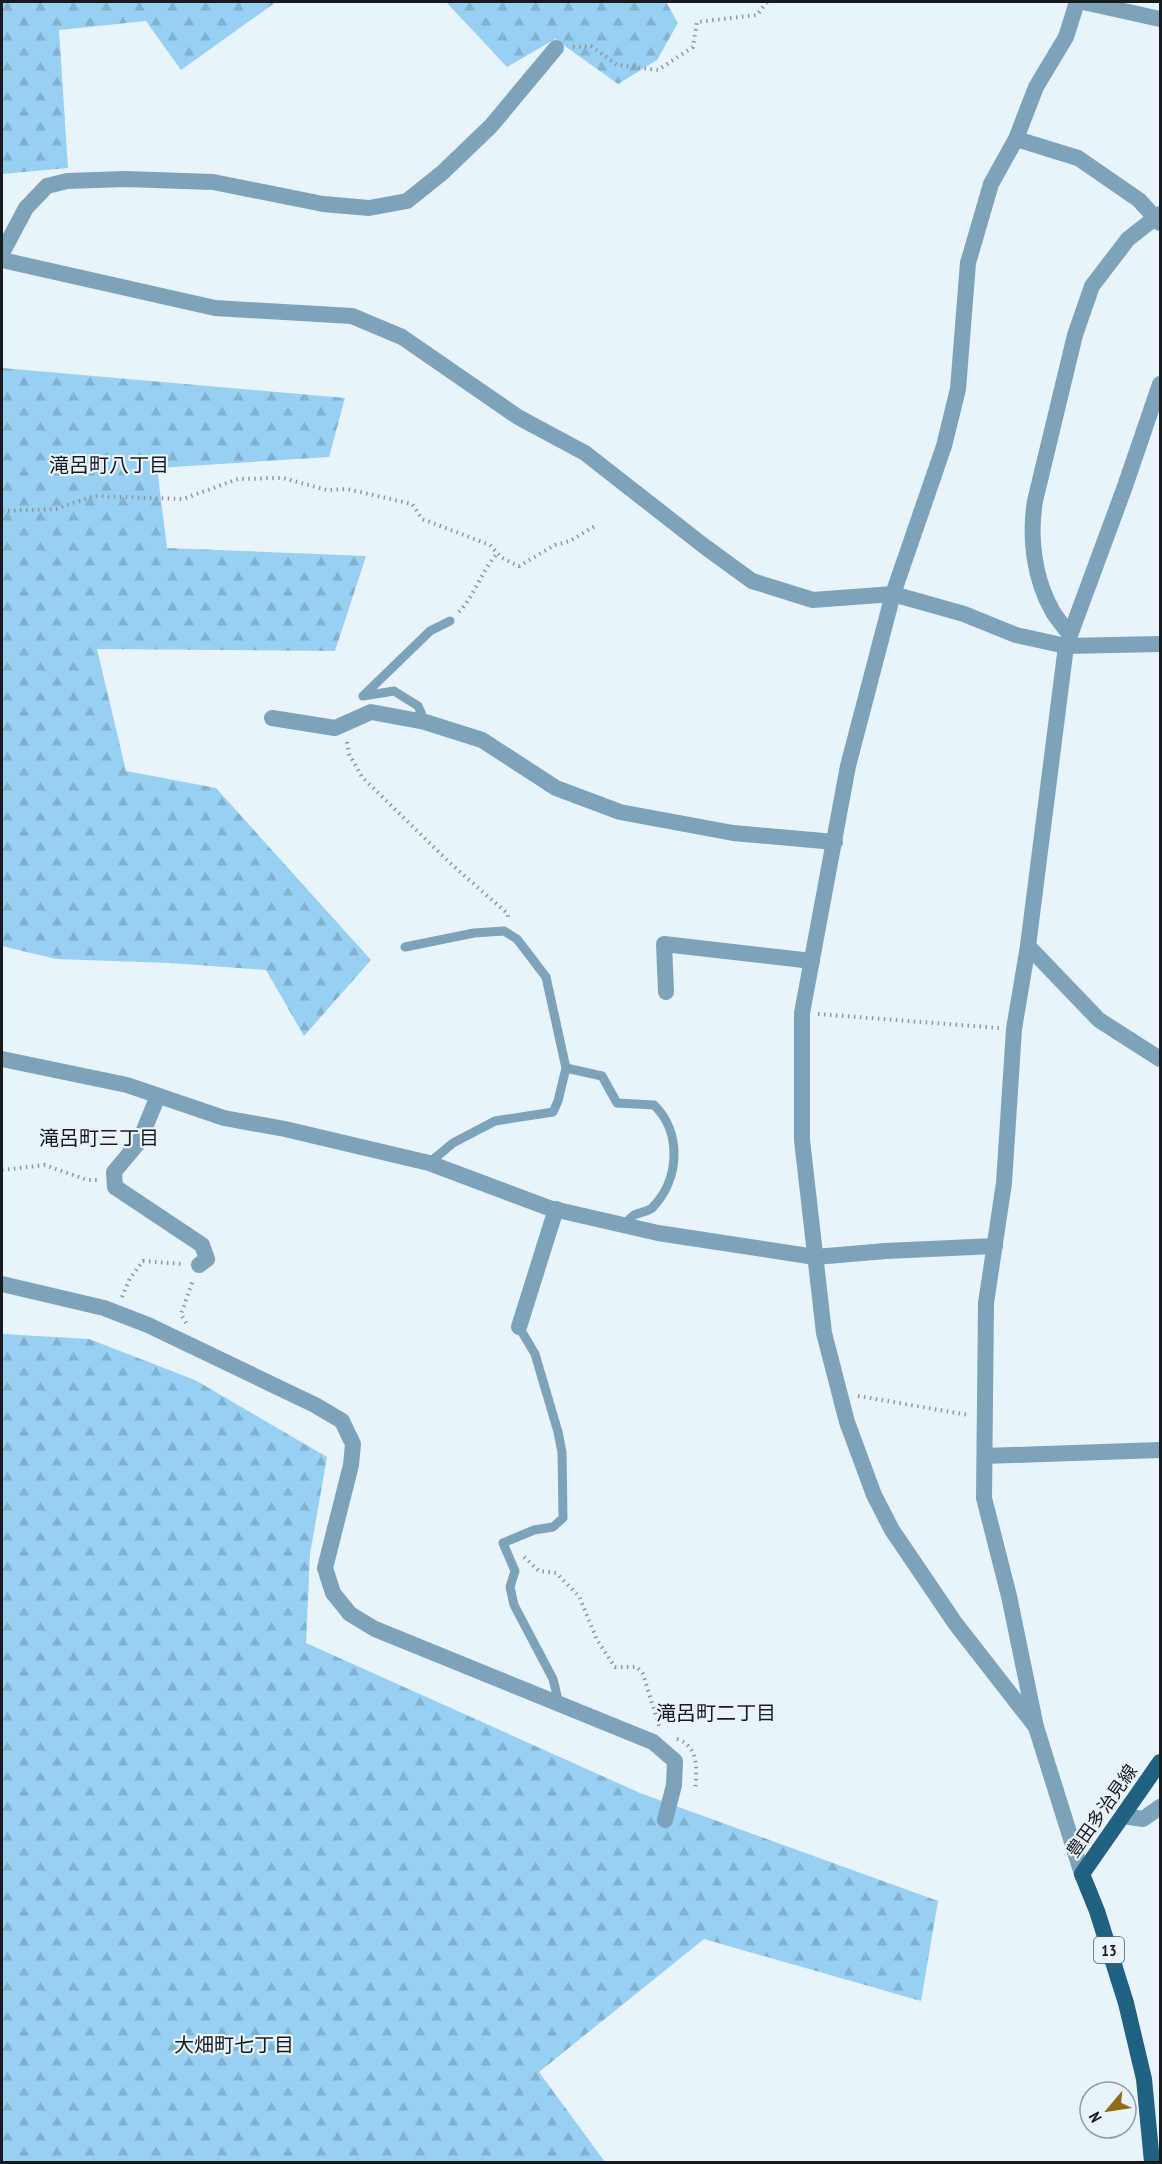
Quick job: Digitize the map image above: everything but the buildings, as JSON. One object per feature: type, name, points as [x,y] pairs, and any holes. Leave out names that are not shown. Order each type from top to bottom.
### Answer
[{"type":"main road","name":"豊田多治見線","points":[[1152,2163],[1144,2079],[1126,2003],[1097,1911],[1082,1874],[1161,1762]]},
{"type":"street","points":[[1036,1727],[955,1623],[892,1530],[874,1496],[847,1422],[824,1333],[802,1140],[802,1013],[836,842],[848,766],[893,594],[944,446],[958,389],[968,263],[991,184],[1016,139],[1036,87],[1066,37],[1077,2]]},
{"type":"street","points":[[1083,2],[1161,19]]},
{"type":"street","points":[[2,253],[26,208],[47,186],[67,181],[125,179],[213,182],[323,204],[369,208],[407,201],[442,173],[491,126],[556,48]]},
{"type":"street","points":[[1016,139],[1078,158],[1139,200],[1159,218],[1128,239],[1092,286],[1075,335],[1035,501],[1032,521],[1033,554],[1053,612],[1068,640]]},
{"type":"street","points":[[2,260],[215,308],[352,316],[402,337],[518,417],[585,453],[752,581],[813,600],[893,594],[964,615],[1016,635],[1161,644]]},
{"type":"street","points":[[1082,1874],[1036,1727],[1009,1596],[984,1498],[986,1303],[1004,1183],[1014,1029],[1028,946],[1068,640],[1161,384]]},
{"type":"street","points":[[272,718],[335,728],[371,712],[424,722],[482,740],[556,788],[620,812],[733,833],[836,842]]},
{"type":"street","points":[[666,992],[664,944],[812,961]]},
{"type":"street","points":[[1028,946],[1100,1020],[1161,1059]]},
{"type":"street","points":[[2,1059],[128,1085],[224,1118],[285,1129],[429,1163],[556,1209],[658,1233],[815,1257],[995,1246]]},
{"type":"street","points":[[158,1096],[139,1142],[114,1172],[115,1187],[202,1245],[207,1258],[199,1265]]},
{"type":"street","points":[[519,1327],[556,1209]]},
{"type":"street","points":[[2,1284],[114,1312],[148,1325],[342,1421],[353,1444],[351,1465],[325,1568],[333,1593],[350,1614],[375,1629],[653,1742],[675,1761],[674,1785],[665,1820]]},
{"type":"street","points":[[985,1456],[1161,1450]]},
{"type":"street","points":[[1123,1816],[1143,1819],[1161,1807]]},
{"type":"lane","points":[[424,722],[418,706],[393,691],[363,696],[430,630],[450,621]]},
{"type":"lane","points":[[405,947],[474,933],[504,931],[516,939],[546,977],[566,1068],[553,1112],[495,1121],[453,1143],[429,1163]]},
{"type":"lane","points":[[566,1068],[602,1076],[617,1103],[654,1105],[663,1113],[675,1146],[672,1173],[663,1192],[650,1209],[634,1216],[624,1225]]},
{"type":"lane","points":[[519,1327],[535,1354],[558,1432],[562,1452],[563,1518],[553,1527],[534,1530],[503,1543],[515,1571],[510,1587],[514,1605],[553,1679],[559,1704]]},
{"type":"path","points":[[556,48],[591,46],[617,65],[658,70],[693,47],[697,22],[757,15],[767,2]]},
{"type":"path","points":[[2,511],[56,509],[94,496],[183,499],[238,479],[283,478],[327,490],[347,489],[412,504],[422,519],[490,545],[498,554],[519,566],[555,545],[570,541],[595,526]]},
{"type":"path","points":[[450,621],[465,606],[481,576],[498,554]]},
{"type":"path","points":[[344,724],[349,754],[362,777],[450,863],[508,914],[510,935]]},
{"type":"path","points":[[802,1013],[1014,1029]]},
{"type":"path","points":[[2,1170],[45,1165],[87,1180],[100,1179],[115,1187]]},
{"type":"path","points":[[114,1312],[130,1278],[143,1261],[199,1265],[181,1314],[187,1324]]},
{"type":"path","points":[[840,1393],[986,1418]]},
{"type":"path","points":[[514,1538],[521,1554],[539,1571],[556,1573],[579,1596],[597,1640],[615,1667],[637,1667],[643,1674],[661,1735]]},
{"type":"path","points":[[669,1737],[685,1742],[692,1750],[697,1766],[695,1789]]},
{"type":"green space","points":[[2,2],[276,2],[181,70],[146,21],[59,30],[68,168],[2,174]]},
{"type":"green space","points":[[446,2],[666,2],[678,23],[657,60],[618,84],[555,39],[507,67]]},
{"type":"green space","points":[[2,368],[345,398],[329,457],[157,468],[167,548],[366,556],[335,651],[97,649],[126,771],[216,788],[371,960],[304,1036],[266,970],[170,963],[56,959],[2,946]]},
{"type":"green space","points":[[2,1334],[89,1339],[195,1380],[327,1457],[310,1554],[306,1643],[640,1793],[938,1901],[921,2001],[704,1939],[539,2072],[605,2162],[2,2162]]},
{"type":"district","name":"滝呂町八丁目","points":[[109,465]]},
{"type":"district","name":"滝呂町三丁目","points":[[99,1138]]},
{"type":"district","name":"滝呂町二丁目","points":[[716,1713]]},
{"type":"district","name":"大畑町七丁目","points":[[234,2045]]}]
